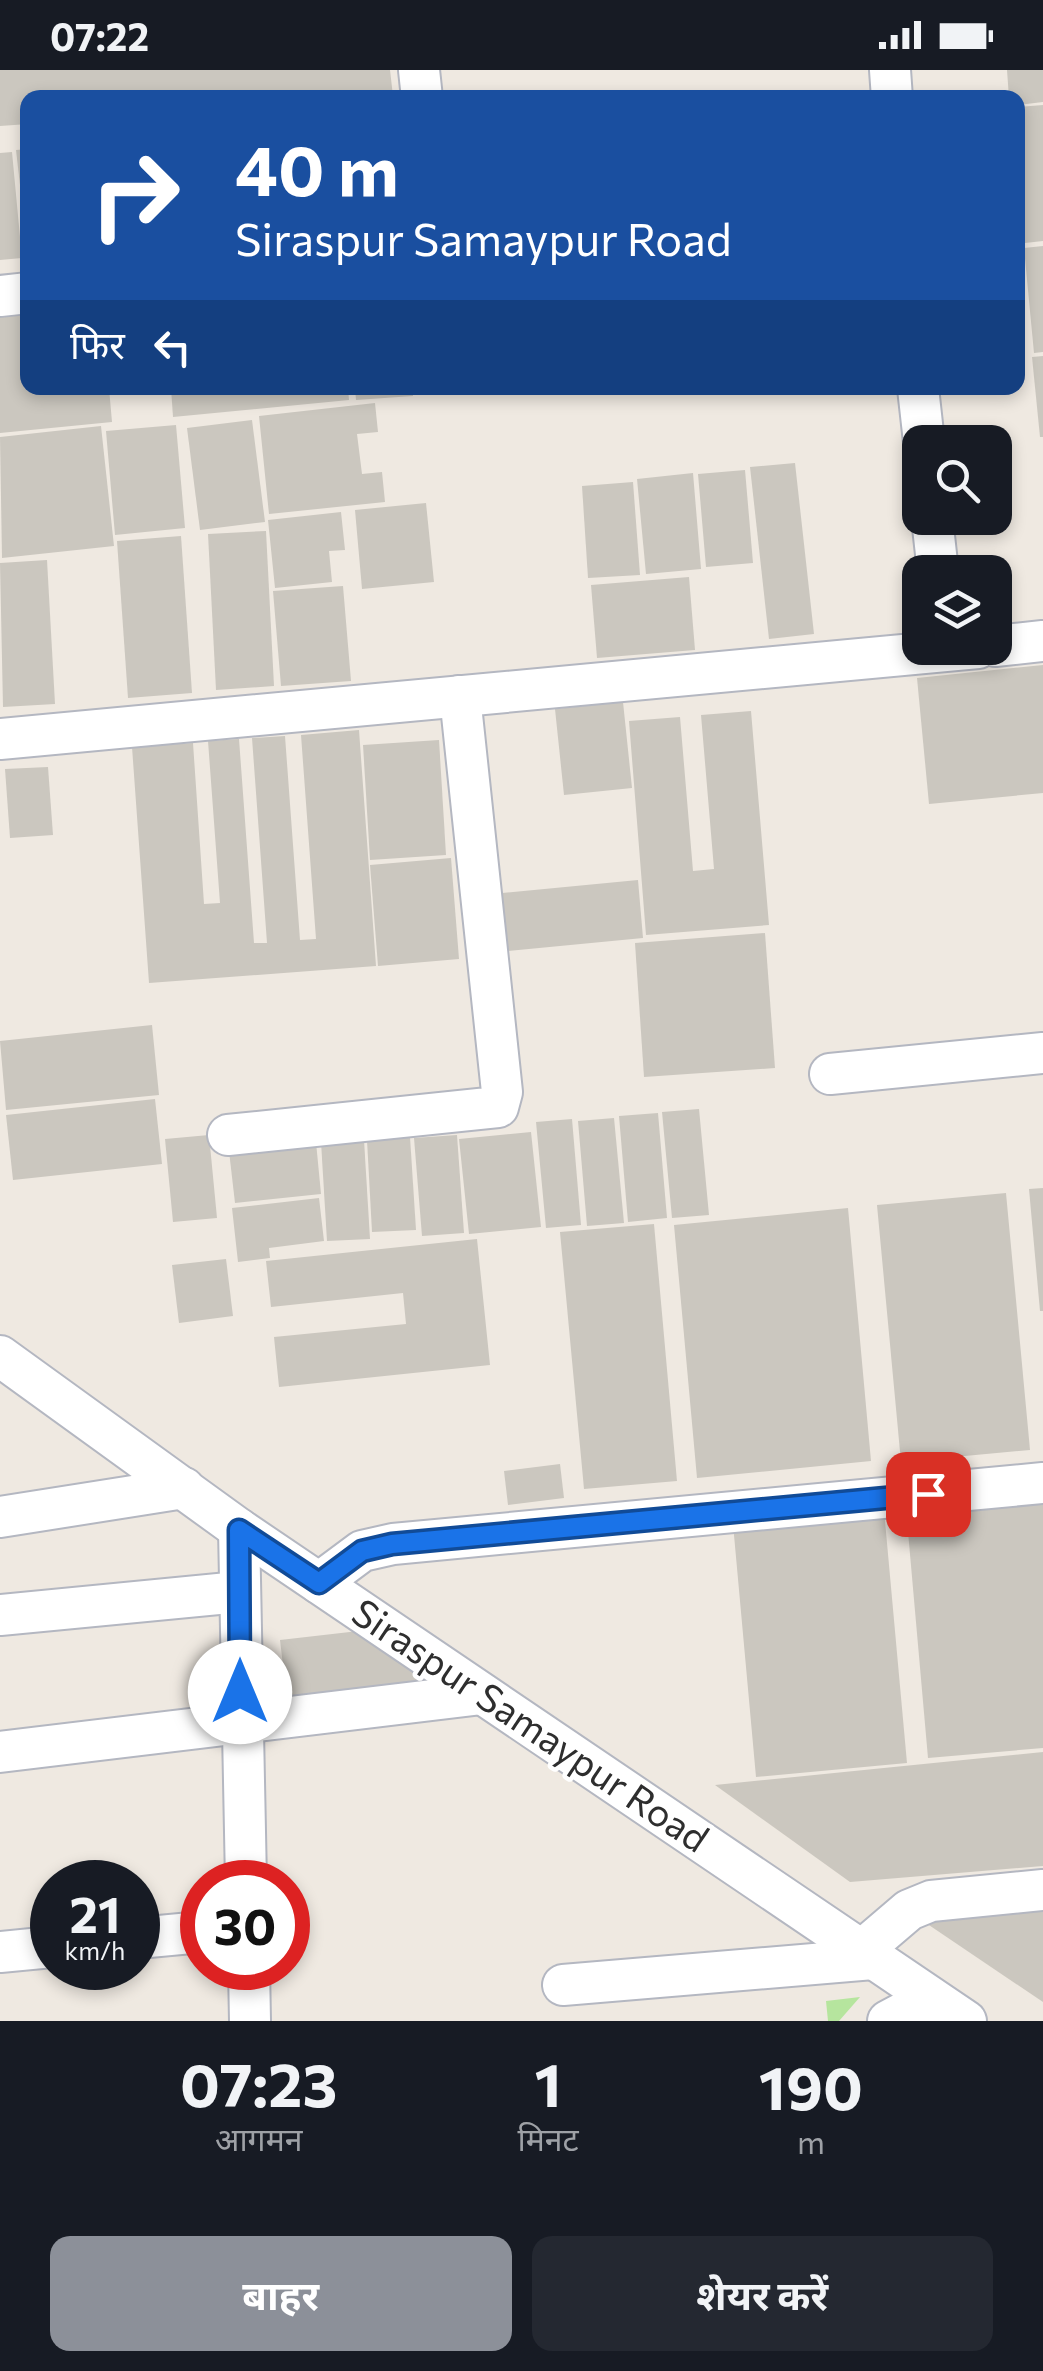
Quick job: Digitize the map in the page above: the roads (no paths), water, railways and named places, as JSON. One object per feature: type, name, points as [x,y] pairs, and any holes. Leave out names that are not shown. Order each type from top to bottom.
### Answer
[{"type":"street","points":[[919,395],[922,425]]},
{"type":"street","points":[[1012,645],[1043,642]]},
{"type":"street","points":[[0,739],[902,653]]},
{"type":"street","points":[[228,1135],[498,1106],[502,1092],[460,696]]},
{"type":"street","points":[[830,1074],[1043,1053]]},
{"type":"street","name":"Siraspur Samaypur Road","points":[[0,1356],[239,1530],[966,2021]]},
{"type":"street","points":[[319,1583],[362,1551],[392,1544],[1043,1483]]},
{"type":"street","points":[[0,1516],[184,1488]]},
{"type":"street","points":[[239,1530],[245,1860]]},
{"type":"street","points":[[0,1615],[239,1592]]},
{"type":"street","points":[[0,1752],[482,1694]]},
{"type":"street","points":[[563,1984],[867,1955],[908,1910],[931,1901],[1043,1890]]},
{"type":"street","points":[[0,1952],[30,1949]]},
{"type":"street","points":[[249,1990],[250,2021]]},
{"type":"street","points":[[888,2021],[931,1998]]}]
